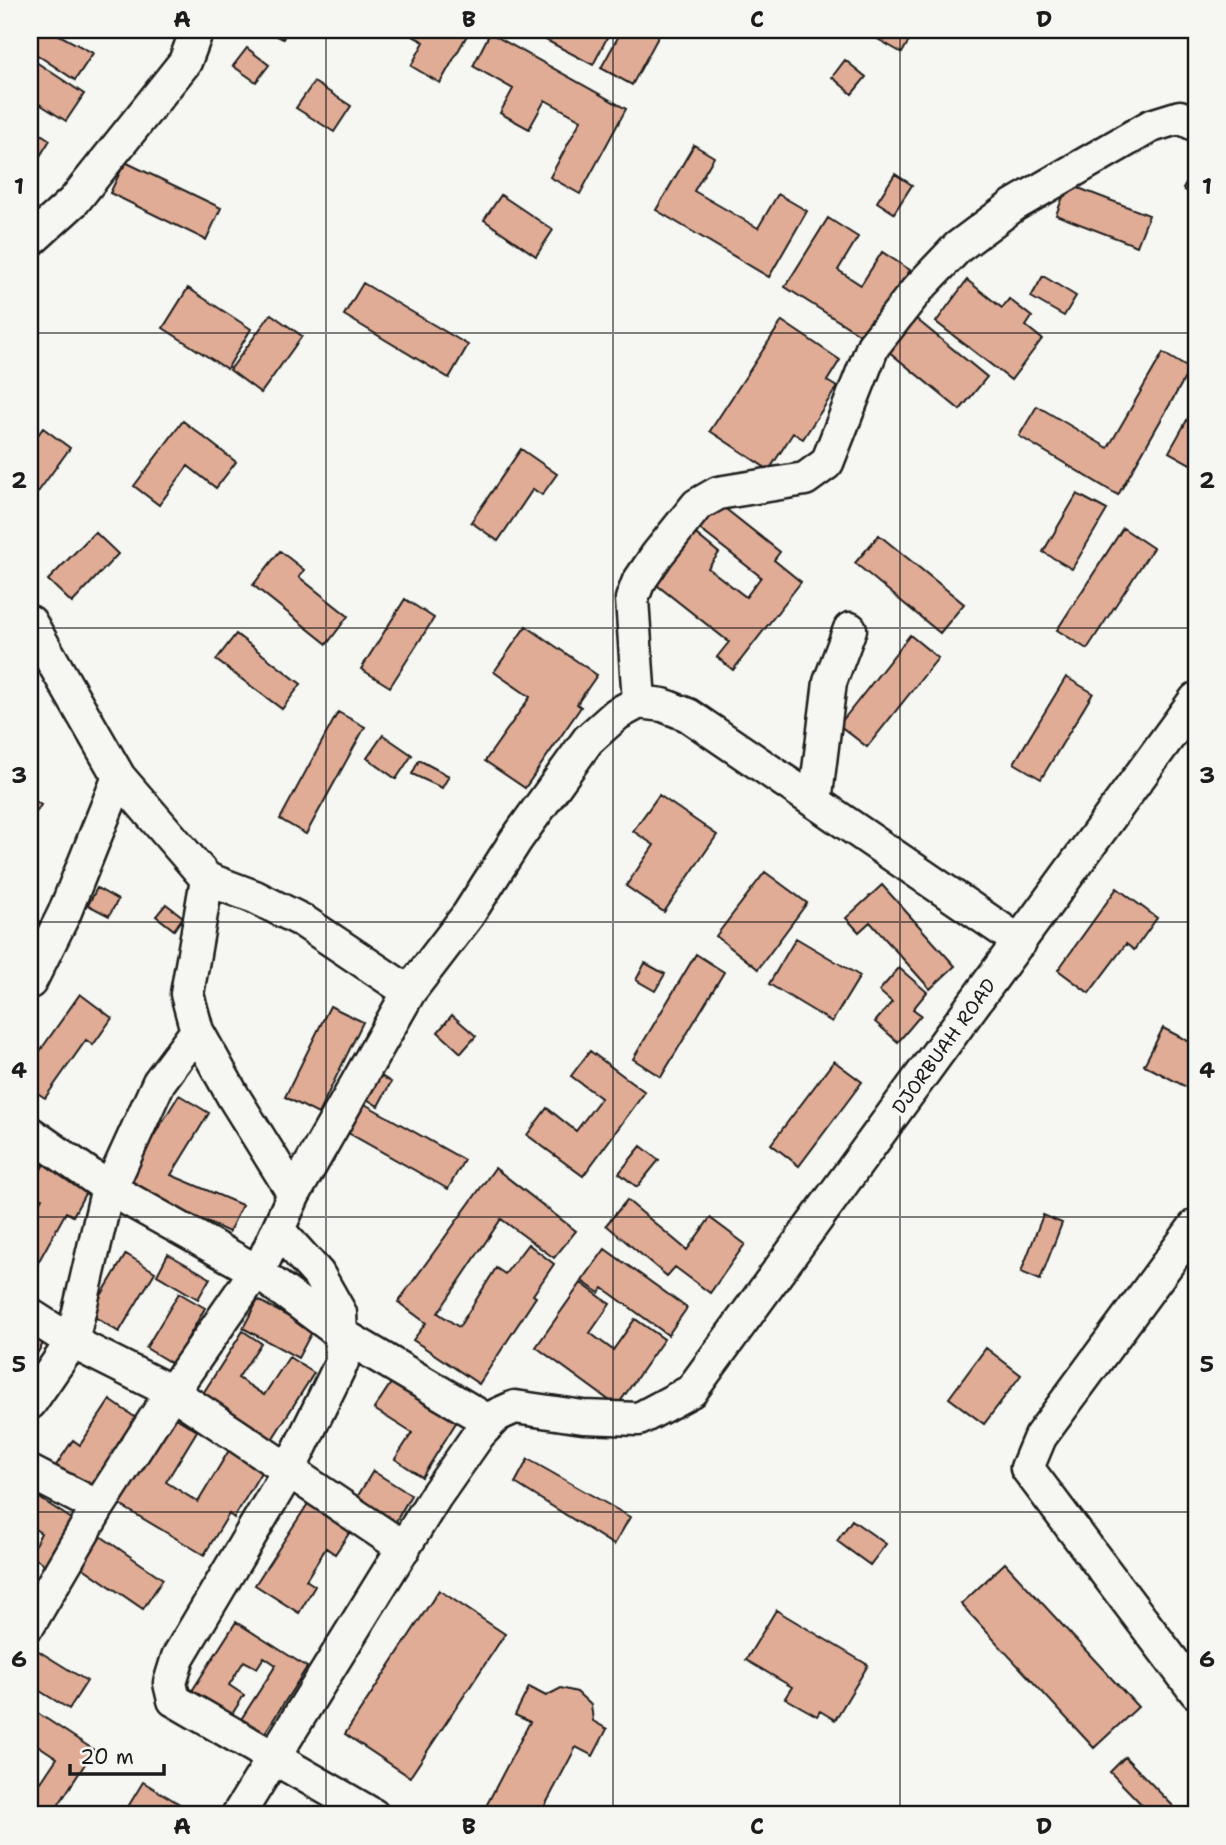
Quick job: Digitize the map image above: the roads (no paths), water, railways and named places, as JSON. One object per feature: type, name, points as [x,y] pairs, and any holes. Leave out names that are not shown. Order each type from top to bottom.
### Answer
[{"type":"street","points":[[30,240],[74,201],[185,62],[197,30]]},
{"type":"street","points":[[639,702],[632,599],[638,583],[697,505],[718,493],[805,479],[827,463],[873,346],[917,290],[958,247],[1013,205],[1150,126],[1180,117],[1196,125]]},
{"type":"street","points":[[30,622],[119,777],[207,878],[255,897],[303,921],[409,992]]},
{"type":"street","points":[[815,802],[830,682],[850,629]]},
{"type":"street","name":"DJORBUAH ROAD","points":[[490,1422],[515,1407],[583,1417],[639,1419],[691,1391],[1196,699]]},
{"type":"street","points":[[30,1623],[98,1507],[172,1392],[256,1271],[294,1194],[409,992],[468,915],[516,839],[588,740],[617,714],[639,702],[663,705],[688,715],[1020,942]]},
{"type":"street","points":[[30,982],[39,935],[64,914],[119,777]]},
{"type":"street","points":[[207,878],[187,994],[197,1031],[233,1096],[294,1194]]},
{"type":"street","points":[[30,1404],[72,1342],[110,1189],[159,1082],[197,1031]]},
{"type":"street","points":[[30,1133],[110,1189],[256,1271],[341,1334],[490,1422],[435,1497],[238,1815]]},
{"type":"street","points":[[1196,1225],[1040,1437],[1027,1468],[1196,1692]]},
{"type":"street","points":[[278,1230],[318,1274],[340,1313],[342,1362],[289,1470],[178,1657],[170,1683],[174,1700],[373,1815]]},
{"type":"street","points":[[30,1315],[72,1342],[172,1392],[404,1548]]},
{"type":"street","points":[[30,1472],[98,1507]]}]
